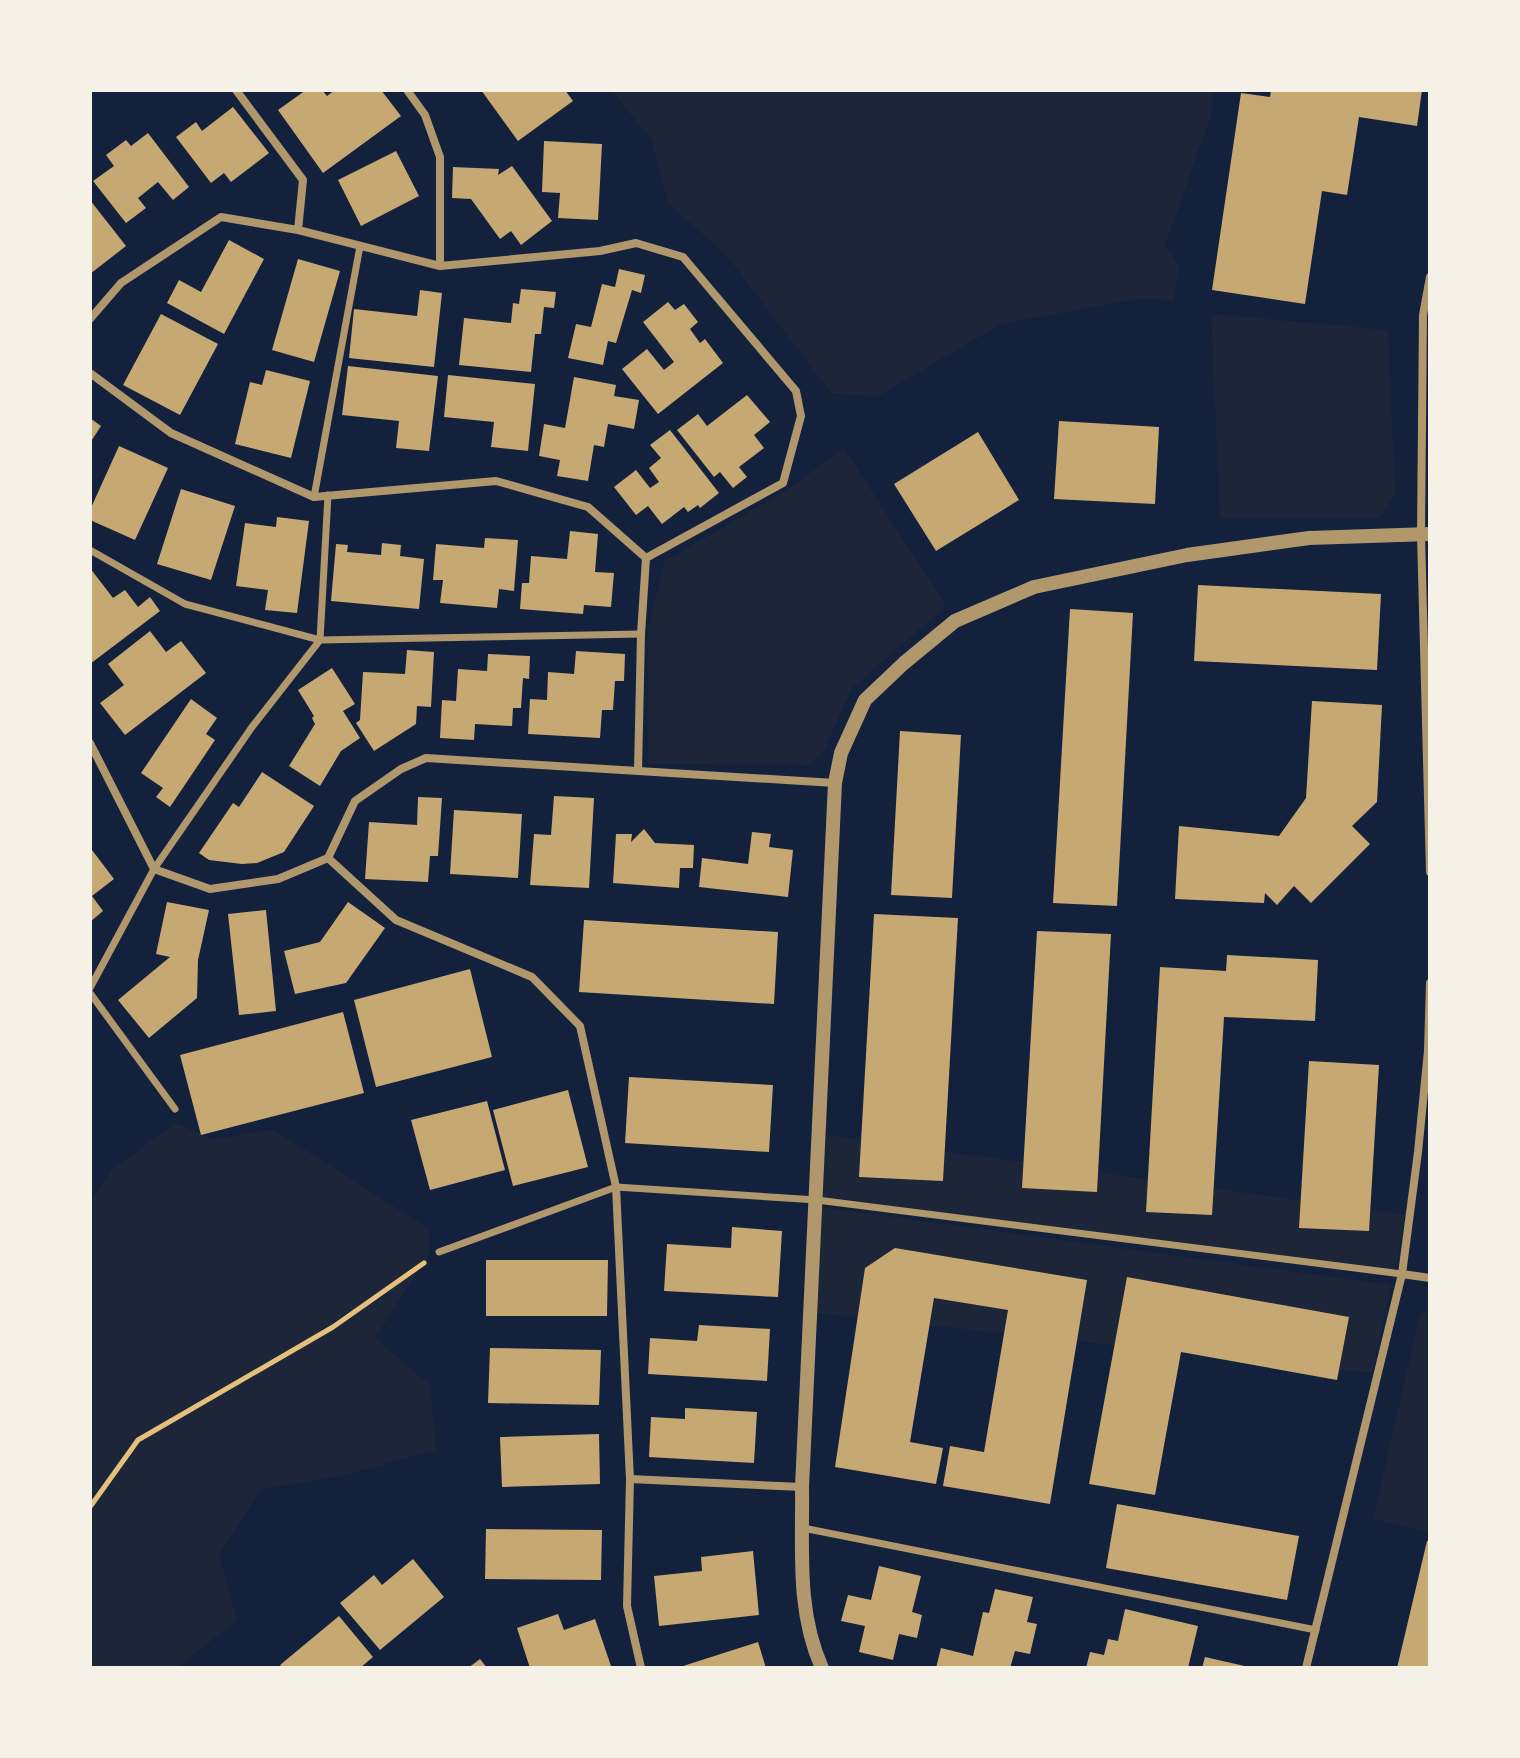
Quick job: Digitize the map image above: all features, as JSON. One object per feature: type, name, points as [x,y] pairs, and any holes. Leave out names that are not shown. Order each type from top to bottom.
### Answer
[{"type":"street","points":[[236,90],[303,180],[298,230]]},
{"type":"street","points":[[407,90],[425,115],[440,157],[440,266]]},
{"type":"street","points":[[90,319],[121,283],[221,217],[298,230],[440,266],[600,251],[636,243],[683,257],[796,391],[801,416],[783,483],[646,558]]},
{"type":"street","points":[[314,497],[360,246]]},
{"type":"street","points":[[1430,277],[1423,315],[1430,872]]},
{"type":"street","points":[[90,373],[171,433],[314,497],[496,481],[588,507],[646,558]]},
{"type":"street","points":[[175,1109],[90,991],[154,869],[252,727],[320,640],[328,495]]},
{"type":"street","points":[[822,1668],[806,1610],[801,1577],[802,1487],[835,783],[841,753],[865,700],[955,621],[1034,587],[1187,555],[1309,538],[1426,535]]},
{"type":"street","points":[[90,550],[185,604],[320,640],[641,634]]},
{"type":"street","points":[[638,771],[646,558]]},
{"type":"street","points":[[90,743],[154,869],[210,889],[278,879],[328,858],[355,801],[401,769],[426,758],[835,783]]},
{"type":"street","points":[[328,858],[396,920],[532,977],[580,1026],[616,1187],[630,1479],[627,1606],[641,1668]]},
{"type":"street","points":[[1306,1668],[1402,1274],[1428,1051],[1430,983]]},
{"type":"street","points":[[439,1252],[616,1187],[817,1200],[1430,1278]]},
{"type":"street","points":[[630,1479],[802,1487]]},
{"type":"street","points":[[803,1528],[1316,1630]]},
{"type":"path","points":[[90,1507],[138,1440],[333,1327],[439,1252]]},
{"type":"shaded area","points":[[611,90],[1213,90],[1211,115],[1165,246],[1179,266],[1174,300],[1141,298],[1001,324],[878,396],[831,393],[727,256],[668,203],[651,139]]},
{"type":"shaded area","points":[[1211,314],[1388,330],[1395,495],[1379,518],[1220,518]]},
{"type":"shaded area","points":[[844,448],[946,606],[851,689],[824,751],[807,765],[648,764],[648,629],[665,561],[790,488]]},
{"type":"shaded area","points":[[175,1123],[213,1139],[274,1130],[429,1229],[429,1255],[375,1338],[430,1385],[436,1450],[337,1477],[261,1489],[219,1555],[237,1620],[177,1668],[90,1668],[90,1201],[111,1171]]},
{"type":"shaded area","points":[[826,1135],[1405,1215],[1394,1275],[822,1196]]},
{"type":"shaded area","points":[[821,1207],[1391,1285],[1372,1373],[817,1313]]},
{"type":"shaded area","points":[[1430,1309],[1430,1532],[1373,1519],[1420,1314]]},
{"type":"building","points":[[306,90],[322,90],[327,96],[335,90],[381,90],[401,116],[323,173],[278,110]]},
{"type":"building","points":[[481,90],[565,90],[573,101],[518,141]]},
{"type":"building","points":[[1271,90],[1422,90],[1417,126],[1359,117],[1347,195],[1322,191],[1305,304],[1212,290],[1241,93],[1270,97]]},
{"type":"building","points":[[233,107],[269,153],[231,182],[224,173],[211,183],[176,137],[196,122],[202,131]]},
{"type":"building","points":[[148,133],[189,187],[173,200],[158,182],[138,198],[146,208],[126,223],[93,181],[114,166],[106,155],[126,140],[131,146]]},
{"type":"building","points":[[544,141],[602,144],[598,220],[558,218],[560,193],[542,192]]},
{"type":"building","points":[[396,151],[419,196],[361,226],[338,180]]},
{"type":"building","points":[[512,166],[552,221],[521,245],[511,231],[500,239],[471,199],[452,198],[453,167],[499,169],[498,175]]},
{"type":"building","points":[[90,200],[126,246],[90,274]]},
{"type":"building","points":[[229,240],[264,259],[224,334],[167,303],[179,280],[201,292]]},
{"type":"building","points":[[298,259],[340,271],[314,362],[272,350]]},
{"type":"building","points":[[619,269],[645,275],[641,293],[632,290],[616,343],[608,341],[603,365],[568,358],[576,324],[591,327],[602,284],[615,287]]},
{"type":"building","points":[[521,289],[556,292],[554,308],[544,307],[541,334],[535,334],[531,372],[459,365],[464,318],[511,323],[513,303],[519,304]]},
{"type":"building","points":[[420,290],[442,293],[434,367],[349,358],[354,309],[417,316]]},
{"type":"building","points":[[668,302],[675,310],[684,304],[698,322],[690,329],[700,343],[705,339],[723,363],[658,414],[622,369],[647,349],[664,370],[674,362],[643,322]]},
{"type":"building","points":[[161,314],[218,344],[180,415],[123,385]]},
{"type":"building","points":[[348,366],[438,376],[429,451],[396,448],[399,421],[342,415]]},
{"type":"building","points":[[266,370],[310,381],[291,458],[235,444],[250,382],[262,385]]},
{"type":"building","points":[[448,375],[535,384],[528,451],[491,447],[494,422],[444,417]]},
{"type":"building","points":[[574,377],[616,385],[614,396],[639,400],[634,429],[608,424],[604,447],[594,445],[588,481],[557,476],[560,460],[539,456],[544,424],[565,428]]},
{"type":"building","points":[[747,395],[770,422],[754,435],[764,448],[739,467],[747,477],[733,488],[720,472],[714,477],[677,430],[698,414],[707,426]]},
{"type":"building","points":[[90,418],[101,426],[90,443]]},
{"type":"building","points":[[1059,421],[1159,427],[1155,504],[1054,499]]},
{"type":"building","points":[[670,430],[719,493],[700,508],[698,505],[688,512],[684,507],[662,524],[648,506],[636,515],[614,487],[636,470],[650,488],[659,482],[649,468],[661,458],[650,445]]},
{"type":"building","points":[[978,432],[1019,500],[936,551],[894,484]]},
{"type":"building","points":[[119,446],[168,468],[135,540],[90,520],[90,510]]},
{"type":"building","points":[[181,489],[235,506],[211,580],[157,564]]},
{"type":"building","points":[[277,517],[309,521],[297,613],[265,610],[268,590],[236,586],[245,523],[276,527]]},
{"type":"building","points":[[570,531],[598,534],[595,572],[614,573],[611,607],[584,605],[583,614],[520,609],[522,583],[529,583],[531,556],[567,559]]},
{"type":"building","points":[[485,538],[518,540],[514,591],[499,589],[497,608],[440,603],[443,580],[433,580],[436,544],[484,548]]},
{"type":"building","points":[[382,543],[401,545],[400,556],[424,559],[419,609],[331,601],[336,544],[348,545],[347,552],[381,555]]},
{"type":"building","points":[[90,568],[113,598],[125,590],[138,607],[150,597],[160,611],[90,664]]},
{"type":"building","points":[[1198,585],[1381,594],[1377,670],[1194,661]]},
{"type":"building","points":[[1070,609],[1133,613],[1117,906],[1053,903]]},
{"type":"building","points":[[150,631],[166,652],[181,641],[206,673],[125,735],[100,703],[124,685],[108,664]]},
{"type":"building","points":[[407,650],[434,652],[431,707],[417,706],[416,724],[374,751],[356,723],[360,720],[363,672],[405,674]]},
{"type":"building","points":[[576,651],[625,654],[624,681],[615,681],[613,710],[602,710],[600,738],[528,734],[530,699],[547,700],[548,672],[574,674]]},
{"type":"building","points":[[488,654],[530,656],[529,679],[523,678],[521,708],[513,708],[512,726],[475,724],[474,740],[440,738],[442,700],[456,701],[458,669],[487,671]]},
{"type":"building","points":[[332,668],[355,704],[343,711],[360,738],[341,751],[320,786],[289,766],[315,724],[314,716],[298,690]]},
{"type":"building","points":[[191,699],[217,718],[206,734],[215,740],[170,807],[156,797],[163,788],[141,773]]},
{"type":"building","points":[[1312,701],[1382,705],[1377,802],[1352,826],[1370,844],[1311,903],[1294,886],[1277,905],[1265,893],[1264,903],[1175,899],[1179,826],[1279,836],[1306,798]]},
{"type":"building","points":[[900,731],[961,735],[952,898],[891,895]]},
{"type":"building","points":[[262,772],[314,806],[284,852],[257,863],[209,860],[199,853],[233,803],[239,807]]},
{"type":"building","points":[[554,796],[594,798],[589,888],[530,885],[534,834],[551,835]]},
{"type":"building","points":[[418,797],[442,798],[438,856],[430,856],[428,882],[365,879],[369,822],[417,825]]},
{"type":"building","points":[[454,810],[522,814],[518,878],[450,874]]},
{"type":"building","points":[[644,829],[655,843],[694,845],[693,868],[680,868],[679,888],[613,883],[616,834],[632,834],[631,842]]},
{"type":"building","points":[[752,832],[771,834],[769,847],[793,850],[788,897],[699,887],[702,858],[748,864]]},
{"type":"building","points":[[92,850],[114,879],[92,896],[103,911],[90,922],[90,852]]},
{"type":"building","points":[[167,902],[209,910],[198,960],[197,998],[149,1038],[118,1000],[170,957],[156,954]]},
{"type":"building","points":[[348,902],[385,928],[346,983],[295,994],[284,951],[320,942]]},
{"type":"building","points":[[266,910],[276,1011],[239,1015],[228,914]]},
{"type":"building","points":[[874,914],[958,918],[943,1181],[859,1177]]},
{"type":"building","points":[[584,920],[778,932],[774,1004],[579,992]]},
{"type":"building","points":[[1037,931],[1111,934],[1097,1192],[1022,1188]]},
{"type":"building","points":[[1227,955],[1318,960],[1315,1021],[1224,1017],[1212,1215],[1146,1212],[1160,967],[1226,971]]},
{"type":"building","points":[[470,969],[492,1057],[376,1087],[354,1000]]},
{"type":"building","points":[[343,1012],[364,1093],[201,1135],[180,1055]]},
{"type":"building","points":[[1309,1061],[1379,1065],[1369,1231],[1299,1228]]},
{"type":"building","points":[[629,1077],[773,1085],[769,1152],[625,1143]]},
{"type":"building","points":[[568,1090],[588,1167],[513,1186],[493,1110]]},
{"type":"building","points":[[487,1101],[505,1170],[430,1190],[411,1120]]},
{"type":"building","points":[[732,1227],[782,1231],[778,1297],[664,1291],[667,1244],[731,1248]]},
{"type":"building","points":[[895,1248],[1087,1280],[1050,1504],[943,1486],[950,1446],[984,1452],[1008,1310],[934,1298],[910,1442],[943,1448],[936,1484],[835,1467],[865,1268]]},
{"type":"building","points":[[486,1260],[608,1260],[607,1316],[486,1316]]},
{"type":"building","points":[[1127,1277],[1349,1317],[1337,1380],[1181,1352],[1155,1495],[1089,1484]]},
{"type":"building","points":[[699,1325],[770,1329],[767,1381],[648,1374],[650,1338],[697,1341]]},
{"type":"building","points":[[490,1348],[601,1350],[599,1405],[488,1403]]},
{"type":"building","points":[[685,1408],[757,1412],[754,1463],[649,1457],[651,1417],[685,1419]]},
{"type":"building","points":[[599,1434],[600,1484],[502,1487],[500,1437]]},
{"type":"building","points":[[1117,1504],[1299,1536],[1287,1600],[1106,1568]]},
{"type":"building","points":[[486,1529],[602,1530],[601,1580],[485,1579]]},
{"type":"building","points":[[1427,1541],[1430,1541],[1430,1668],[1397,1668]]},
{"type":"building","points":[[753,1551],[759,1615],[659,1626],[654,1576],[702,1571],[701,1557]]},
{"type":"building","points":[[413,1559],[444,1597],[380,1650],[340,1603],[374,1575],[382,1585]]},
{"type":"building","points":[[879,1566],[921,1576],[912,1612],[922,1615],[917,1638],[899,1634],[893,1660],[859,1652],[865,1626],[841,1621],[848,1595],[871,1600]]},
{"type":"building","points":[[995,1589],[1033,1597],[1027,1622],[1037,1624],[1030,1654],[1015,1651],[1010,1668],[936,1668],[941,1648],[973,1656],[983,1612],[989,1613]]},
{"type":"building","points":[[1125,1609],[1198,1626],[1188,1668],[1086,1668],[1090,1652],[1104,1655],[1108,1639],[1118,1641]]},
{"type":"building","points":[[558,1614],[564,1630],[595,1619],[611,1666],[530,1668],[517,1628]]},
{"type":"building","points":[[339,1616],[373,1657],[360,1668],[283,1668],[280,1665]]},
{"type":"building","points":[[758,1642],[766,1668],[680,1668],[680,1667]]},
{"type":"building","points":[[1205,1657],[1249,1667],[1249,1668],[1202,1668]]},
{"type":"building","points":[[480,1659],[487,1668],[468,1668]]}]
